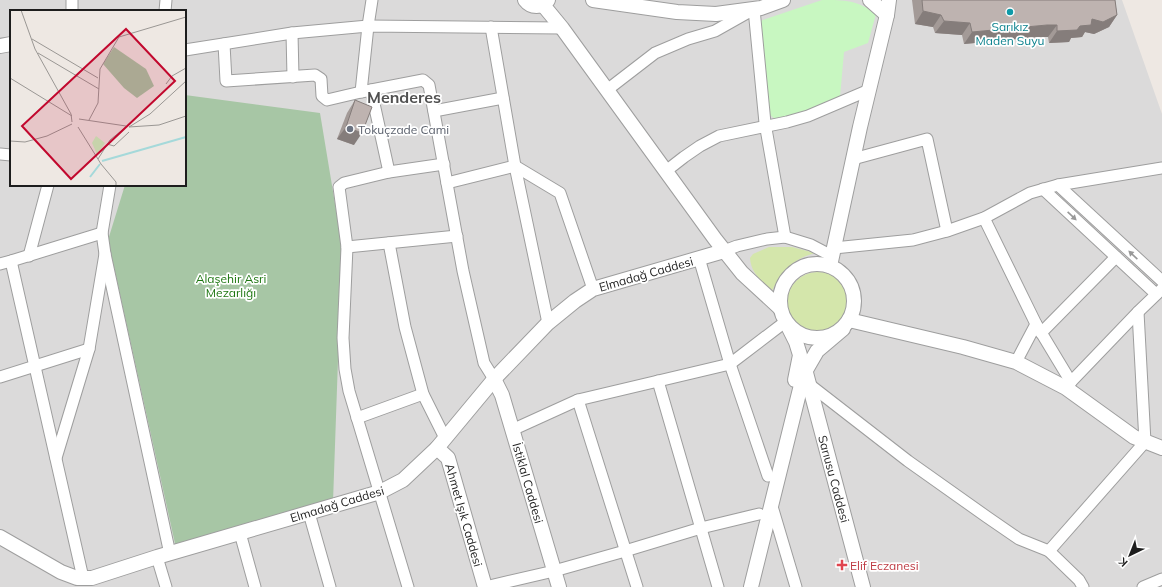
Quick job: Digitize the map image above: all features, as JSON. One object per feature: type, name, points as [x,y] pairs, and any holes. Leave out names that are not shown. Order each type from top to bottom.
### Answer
[{"type":"street","points":[[165,10],[166,0]]},
{"type":"street","points":[[372,0],[368,26],[366,91],[389,172]]},
{"type":"street","points":[[525,0],[530,5],[534,6],[548,2],[562,28],[724,251],[742,273],[780,308]]},
{"type":"street","points":[[592,0],[677,12],[716,14],[753,5],[761,8],[783,0]]},
{"type":"street","points":[[870,0],[887,15]]},
{"type":"street","points":[[832,256],[887,15],[889,0]]},
{"type":"street","points":[[607,90],[655,53],[688,39],[715,31],[753,5]]},
{"type":"street","points":[[753,5],[766,126],[785,236]]},
{"type":"street","points":[[186,50],[292,33],[368,26],[562,28]]},
{"type":"street","points":[[492,27],[514,166],[548,323]]},
{"type":"street","points":[[292,33],[294,77]]},
{"type":"street","points":[[0,46],[10,44]]},
{"type":"street","points":[[224,44],[226,81],[315,75],[321,79],[322,96],[327,100],[423,80],[429,85],[463,270],[484,364],[494,380]]},
{"type":"street","points":[[666,171],[700,146],[719,136],[787,122],[808,116],[869,90]]},
{"type":"street","points":[[434,112],[503,98]]},
{"type":"street","points":[[853,159],[927,139],[948,231]]},
{"type":"street","points":[[0,154],[10,155]]},
{"type":"street","points":[[408,587],[347,384],[343,338],[347,247],[339,187],[344,183],[389,172],[444,164]]},
{"type":"street","points":[[447,183],[514,166],[560,193],[593,289]]},
{"type":"street","points":[[846,324],[832,336],[820,339],[808,338],[796,332],[786,323],[780,308],[779,297],[782,286],[788,276],[797,269],[808,264],[819,263],[832,256],[913,240],[948,231],[984,218],[1030,193],[1043,189],[1058,185],[1162,168]]},
{"type":"street","points":[[1058,185],[1162,281]]},
{"type":"street","points":[[28,256],[48,186]]},
{"type":"street","points":[[110,186],[102,233],[163,556],[166,587]]},
{"type":"street","points":[[1043,189],[1116,257],[1159,291],[1068,385]]},
{"type":"street","points":[[984,218],[1038,329],[1068,385]]},
{"type":"street","points":[[0,537],[61,572],[90,581],[56,459],[35,366],[5,263],[102,233]]},
{"type":"street","points":[[347,247],[457,236]]},
{"type":"street","points":[[724,251],[737,246],[785,236],[811,245],[832,256],[841,273],[850,283],[854,295],[854,308],[846,324],[817,352],[806,370],[802,381],[751,587]]},
{"type":"street","points":[[389,243],[405,327],[423,394],[441,443]]},
{"type":"street","name":"Elmadağ Caddesi","points":[[90,581],[163,556],[380,492],[403,480],[441,443],[494,380],[548,323],[575,301],[593,289],[724,251]]},
{"type":"street","points":[[56,459],[90,349],[105,254]]},
{"type":"street","points":[[1016,362],[1038,329],[1116,257]]},
{"type":"street","points":[[699,258],[730,364],[768,476]]},
{"type":"street","points":[[1049,551],[1145,442],[1138,312]]},
{"type":"street","points":[[512,430],[578,400],[730,364],[786,323]]},
{"type":"street","name":"Sarıusu Caddesi","points":[[786,323],[796,342],[806,370],[863,587]]},
{"type":"street","points":[[846,324],[963,347],[1016,362],[1068,385],[1134,437],[1162,448]]},
{"type":"street","points":[[0,377],[90,349]]},
{"type":"street","points":[[741,587],[768,476],[797,374],[800,355]]},
{"type":"street","name":"İstiklal Caddesi","points":[[494,380],[502,395],[559,587]]},
{"type":"street","points":[[658,381],[718,587]]},
{"type":"street","points":[[810,385],[908,460],[987,517],[1019,538],[1049,551],[1079,580],[1083,587]]},
{"type":"street","points":[[357,418],[423,394]]},
{"type":"street","points":[[578,400],[637,587]]},
{"type":"street","name":"Ahmet Işık Caddesi","points":[[441,443],[448,458],[485,587]]},
{"type":"street","points":[[772,503],[796,587]]},
{"type":"street","points":[[309,513],[330,587]]},
{"type":"street","points":[[485,587],[625,551],[701,528],[759,514]]},
{"type":"street","points":[[240,533],[255,587]]},
{"type":"street","points":[[1143,587],[1162,579]]},
{"type":"shaded area","points":[[0,0],[1122,0],[1162,114],[1162,587],[0,587]]},
{"type":"green space","points":[[822,0],[838,0],[857,3],[876,14],[868,43],[844,52],[840,97],[785,119],[775,119],[770,115],[760,21]]},
{"type":"green space","name":"Alaşehir Asri Mezarlığı","points":[[186,95],[320,113],[342,246],[333,502],[176,548],[108,240],[125,186],[186,186]]},
{"type":"green space","points":[[769,247],[792,247],[815,253],[794,262],[780,277],[772,291],[754,272],[750,258],[753,254]]},
{"type":"green space","points":[[818,272],[830,274],[840,281],[847,291],[849,303],[847,315],[840,325],[830,332],[818,334],[806,332],[796,325],[789,315],[787,303],[789,291],[796,281],[806,274]]},
{"type":"building","name":"Sarıkız Maden Suyu","points":[[922,0],[1115,0],[1117,15],[1103,22],[1092,19],[1091,25],[1080,26],[1077,30],[1057,31],[1057,25],[1047,25],[972,32],[970,23],[944,21],[941,15],[923,11]]},
{"type":"building","points":[[355,100],[372,107],[362,133],[346,127]]},
{"type":"place","name":"Sarıkız Maden Suyu","points":[[1010,12]]},
{"type":"place","name":"Tokuçzade Cami","points":[[350,129]]},
{"type":"place","name":"Elif Eczanesi","points":[[842,565]]},
{"type":"district","name":"Menderes","points":[[404,97]]}]
